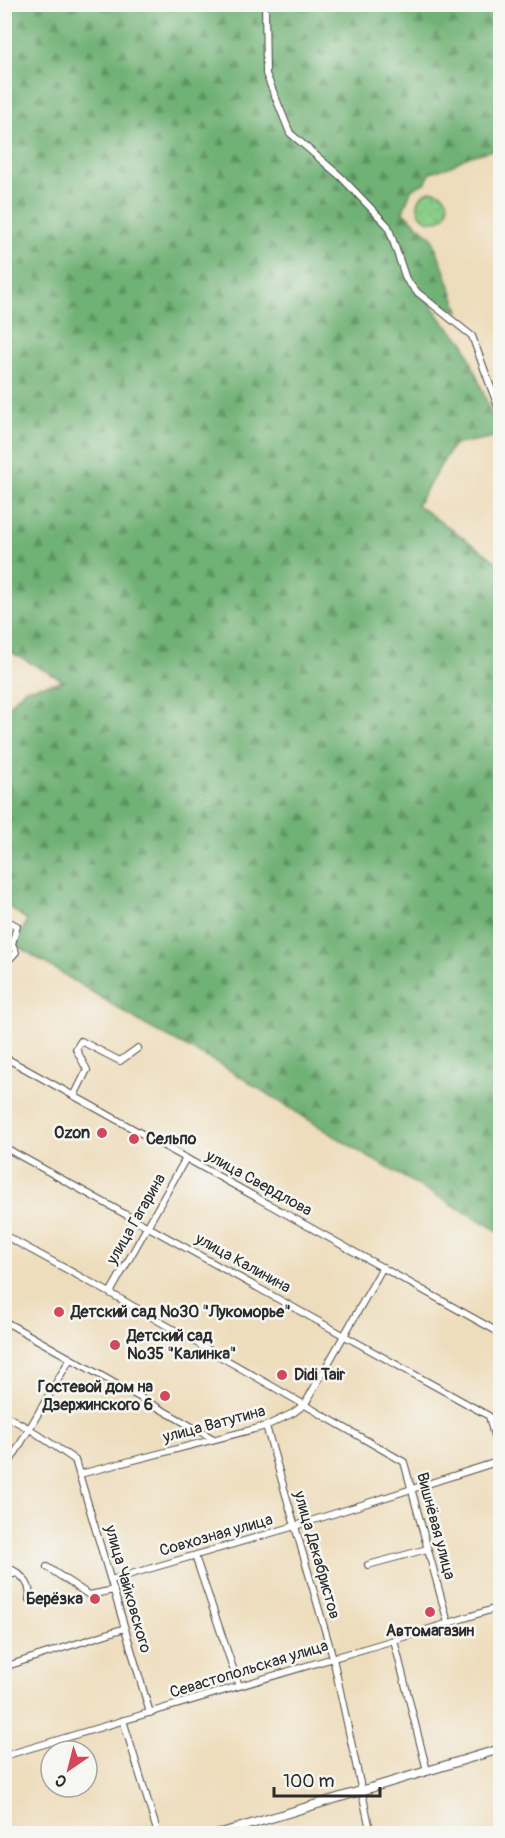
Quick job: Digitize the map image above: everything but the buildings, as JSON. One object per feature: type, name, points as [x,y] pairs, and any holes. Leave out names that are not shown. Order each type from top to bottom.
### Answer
[{"type":"street","points":[[264,4],[266,74],[290,133],[341,177],[388,226],[406,279],[417,292],[472,336],[501,412]]},
{"type":"street","points":[[4,919],[17,926],[12,944],[16,952],[4,965]]},
{"type":"street","points":[[74,1096],[87,1070],[76,1049],[81,1041],[120,1061],[138,1048]]},
{"type":"street","name":"улица Свердлова","points":[[4,1056],[501,1334]]},
{"type":"street","name":"улица Калинина","points":[[4,1147],[489,1416],[501,1461]]},
{"type":"street","name":"улица Гагарина","points":[[110,1293],[186,1158]]},
{"type":"street","name":"Вишнёвая улица","points":[[4,1236],[110,1293],[404,1462],[448,1623]]},
{"type":"street","name":"улица Ватутина","points":[[80,1474],[266,1426],[293,1413],[305,1404],[383,1268]]},
{"type":"street","points":[[4,1321],[212,1439]]},
{"type":"street","points":[[4,1472],[70,1359]]},
{"type":"street","points":[[4,1414],[75,1460],[80,1474]]},
{"type":"street","name":"улица Декабристов","points":[[266,1426],[333,1658],[372,1833]]},
{"type":"street","name":"Совхозная улица","points":[[111,1580],[295,1526],[501,1461]]},
{"type":"street","name":"улица Чайковского","points":[[80,1474],[150,1713]]},
{"type":"street","points":[[368,1565],[428,1550]]},
{"type":"street","points":[[195,1556],[239,1686]]},
{"type":"street","points":[[4,1566],[25,1579],[31,1594],[29,1599]]},
{"type":"street","points":[[47,1567],[89,1595],[114,1590]]},
{"type":"street","points":[[4,1576],[18,1573]]},
{"type":"street","name":"Севастопольская улица","points":[[4,1756],[501,1606]]},
{"type":"street","points":[[4,1667],[124,1628]]},
{"type":"street","points":[[394,1640],[427,1771]]},
{"type":"street","points":[[123,1720],[158,1833]]},
{"type":"street","points":[[218,1833],[501,1749]]},
{"type":"green space","points":[[5,5],[500,5],[500,148],[467,157],[449,167],[431,172],[426,182],[411,190],[403,212],[432,237],[459,311],[428,300],[444,323],[464,343],[500,436],[453,445],[417,505],[500,564],[500,1232],[365,1155],[223,1066],[147,1026],[16,945],[27,920],[5,904],[5,709],[25,689],[64,681],[5,649]]},
{"type":"green space","points":[[433,191],[444,195],[448,206],[444,217],[433,221],[422,217],[418,206],[422,195]]},
{"type":"place","name":"Ozon","points":[[102,1133]]},
{"type":"place","name":"Сельпо","points":[[134,1139]]},
{"type":"place","name":"Детский сад №30 \"Лукоморье\"","points":[[59,1312]]},
{"type":"place","name":"Детский сад №35 \"Калинка\"","points":[[115,1345]]},
{"type":"place","name":"Didi Tair","points":[[282,1375]]},
{"type":"place","name":"Гостевой дом на Дзержинского 6","points":[[165,1396]]},
{"type":"place","name":"Берёзка","points":[[95,1599]]},
{"type":"place","name":"Автомагазин","points":[[430,1612]]}]
